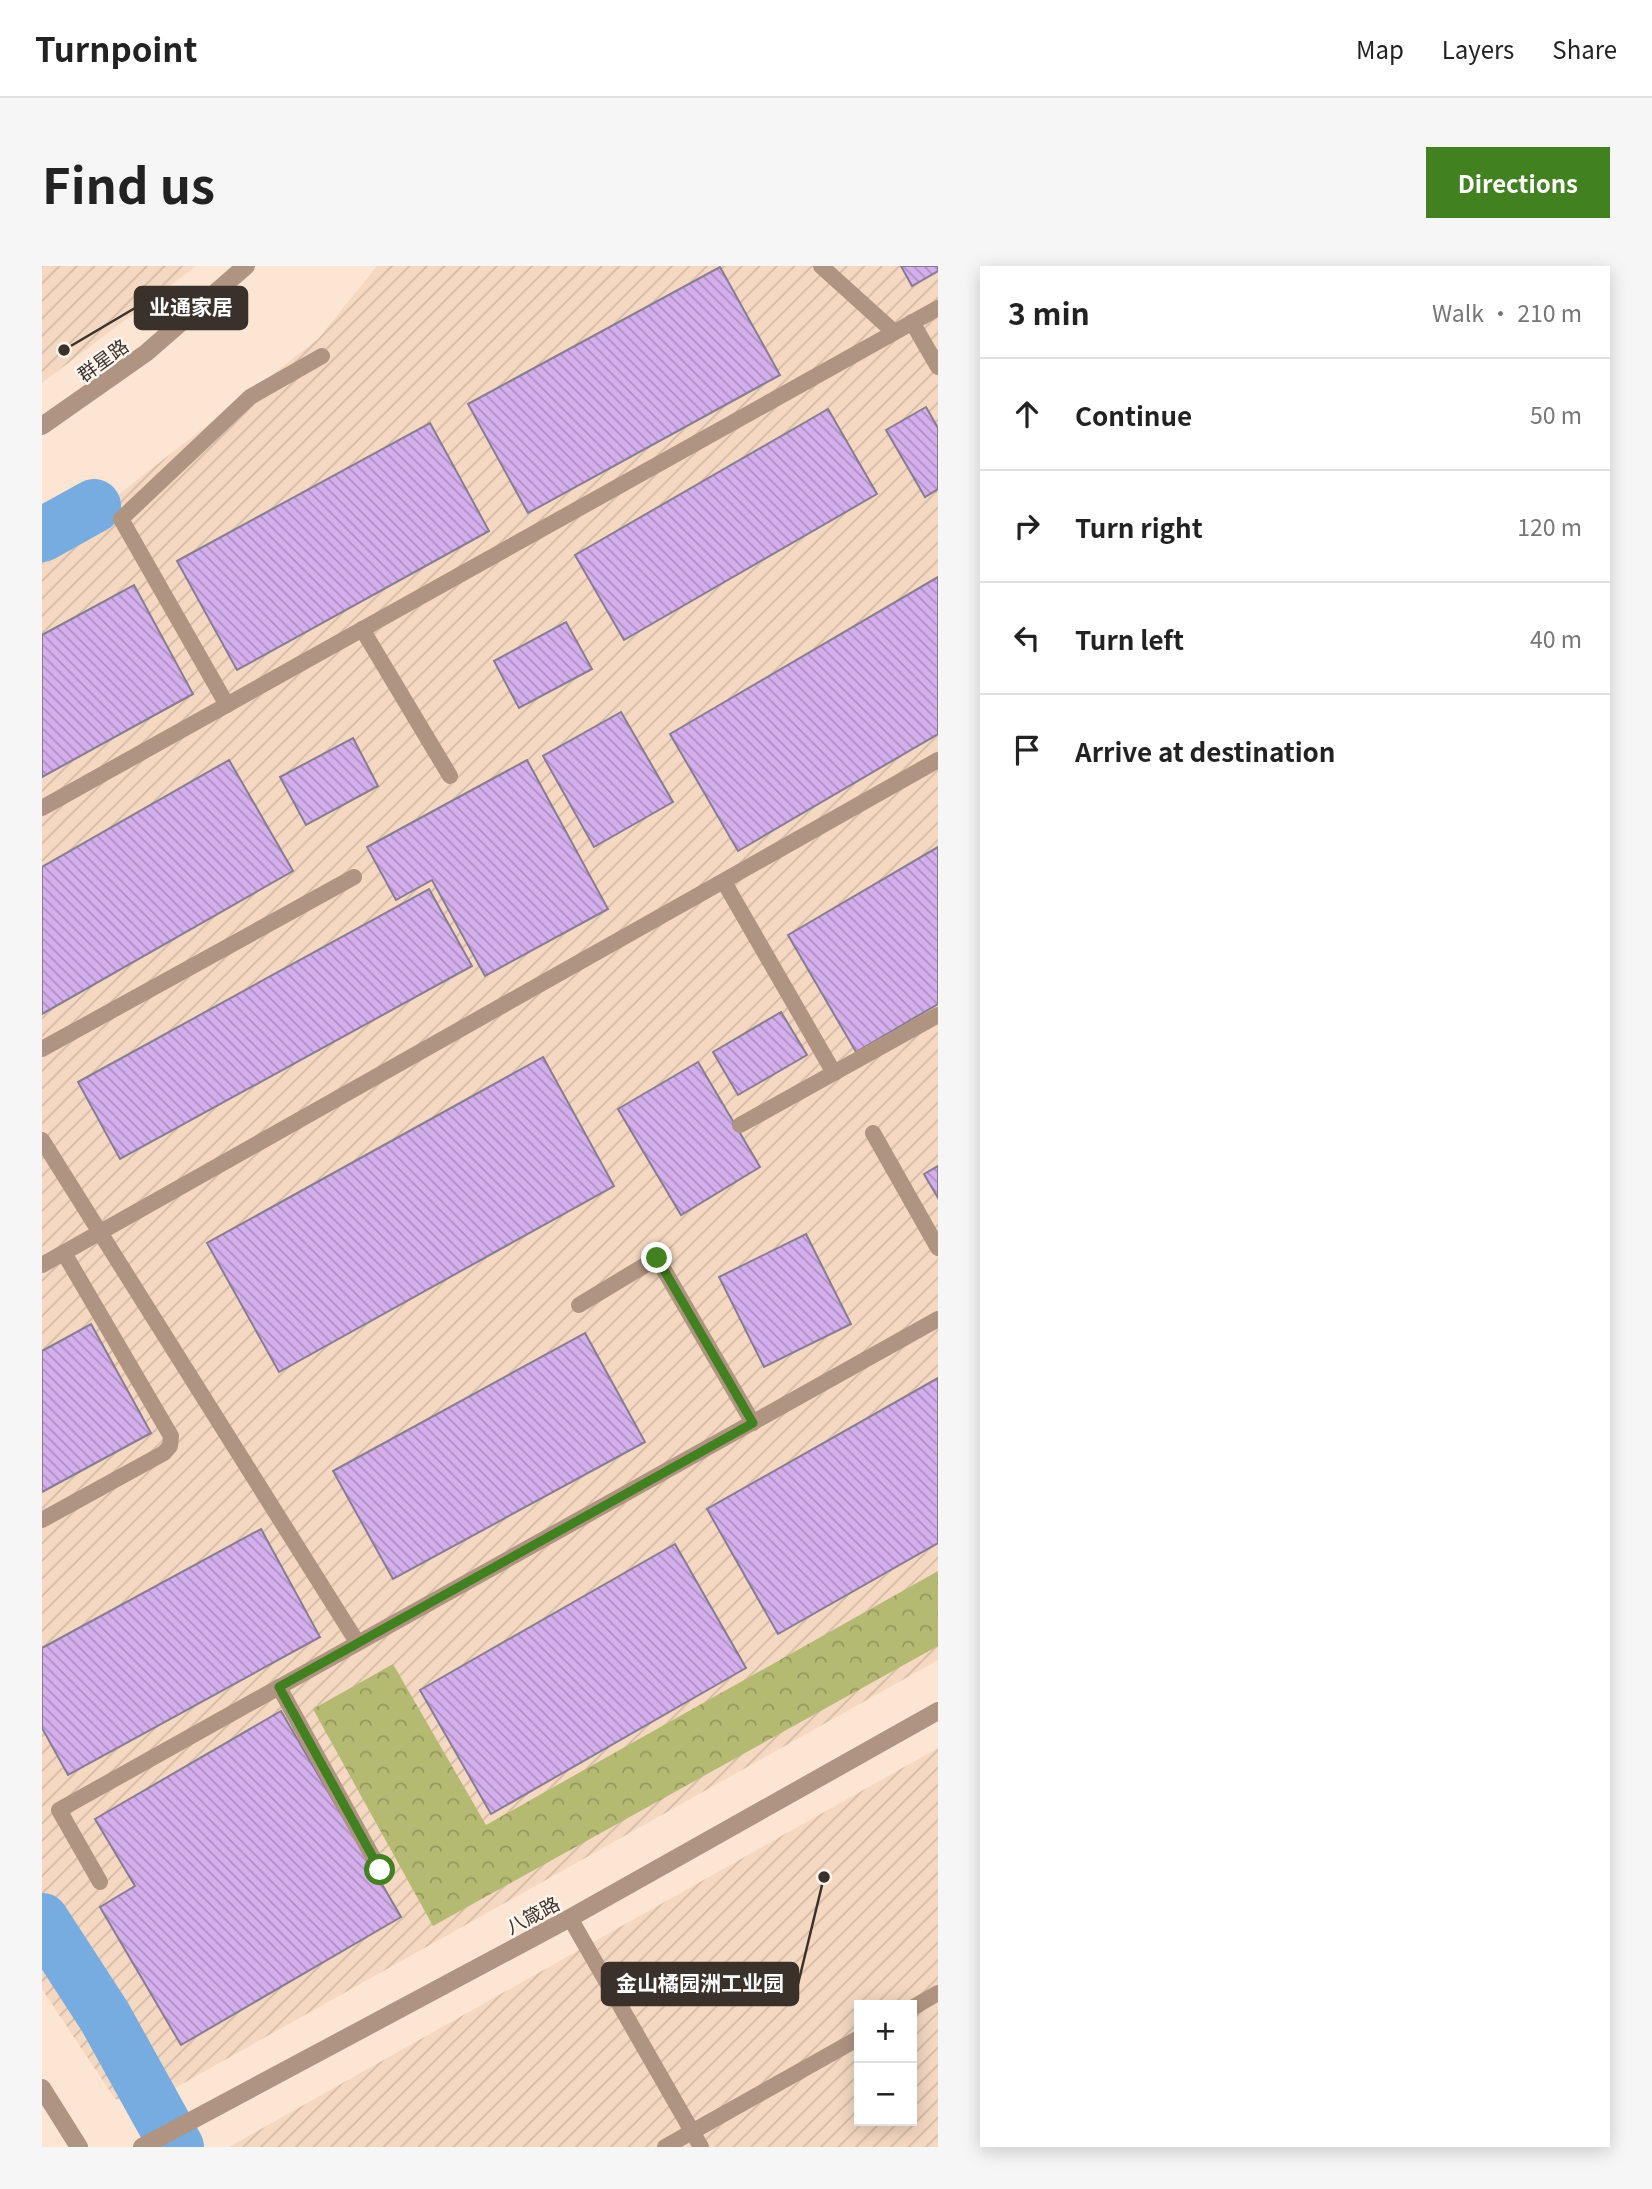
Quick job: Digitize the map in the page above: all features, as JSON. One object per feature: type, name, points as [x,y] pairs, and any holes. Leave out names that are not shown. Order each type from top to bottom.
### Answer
[{"type":"street","name":"群星路","points":[[42,426],[146,353],[246,266]]},
{"type":"street","name":"八箴路","points":[[143,2147],[570,1918],[938,1711]]},
{"type":"street","points":[[42,2088],[79,2147]]},
{"type":"lane","points":[[821,266],[894,332]]},
{"type":"lane","points":[[42,808],[938,308]]},
{"type":"lane","points":[[912,322],[938,366]]},
{"type":"lane","points":[[227,705],[121,519],[250,397],[322,356]]},
{"type":"lane","points":[[362,629],[450,776]]},
{"type":"lane","points":[[42,1265],[938,760]]},
{"type":"lane","points":[[42,1049],[354,877]]},
{"type":"lane","points":[[724,881],[834,1073]]},
{"type":"lane","points":[[740,1125],[938,1015]]},
{"type":"lane","points":[[873,1133],[938,1248]]},
{"type":"lane","points":[[42,1140],[357,1642]]},
{"type":"lane","points":[[42,1520],[163,1453],[170,1446],[171,1436],[64,1253]]},
{"type":"lane","points":[[579,1305],[657,1258],[753,1423]]},
{"type":"lane","points":[[100,1882],[59,1810],[938,1319]]},
{"type":"lane","points":[[279,1687],[380,1870]]},
{"type":"lane","points":[[570,1918],[701,2147]]},
{"type":"lane","points":[[917,2005],[938,1993]]},
{"type":"lane","points":[[665,2147],[854,2041]]},
{"type":"shaded area","points":[[42,266],[196,266],[42,383]]},
{"type":"shaded area","points":[[377,266],[938,266],[938,1660],[148,2103],[115,2099],[42,1989],[42,543],[101,508],[318,339]]},
{"type":"shaded area","points":[[938,1748],[938,2147],[229,2147]]},
{"type":"green space","points":[[938,1571],[938,1646],[433,1926],[313,1709],[393,1664],[486,1825]]},
{"type":"building","points":[[901,266],[938,266],[938,271],[912,286]]},
{"type":"building","points":[[720,267],[780,375],[528,513],[468,404]]},
{"type":"building","points":[[926,407],[938,428],[938,489],[925,497],[886,430]]},
{"type":"building","points":[[828,409],[877,494],[624,640],[575,555]]},
{"type":"building","points":[[430,423],[489,531],[237,670],[177,561]]},
{"type":"building","points":[[938,577],[938,734],[738,851],[670,734]]},
{"type":"building","points":[[134,585],[193,694],[42,777],[42,635]]},
{"type":"building","points":[[566,622],[592,669],[519,708],[494,661]]},
{"type":"building","points":[[621,712],[673,802],[594,847],[543,756]]},
{"type":"building","points":[[353,738],[378,786],[306,825],[280,777]]},
{"type":"building","points":[[229,760],[293,871],[42,1014],[42,867]]},
{"type":"building","points":[[527,760],[608,909],[485,976],[432,880],[396,900],[367,847]]},
{"type":"building","points":[[938,847],[938,1004],[856,1052],[788,935]]},
{"type":"building","points":[[429,889],[472,966],[120,1159],[78,1082]]},
{"type":"building","points":[[781,1012],[807,1055],[738,1095],[713,1052]]},
{"type":"building","points":[[543,1057],[614,1186],[279,1372],[207,1243]]},
{"type":"building","points":[[698,1062],[760,1167],[681,1215],[618,1109]]},
{"type":"building","points":[[938,1166],[938,1198],[924,1174]]},
{"type":"building","points":[[806,1234],[851,1324],[764,1367],[719,1277]]},
{"type":"building","points":[[91,1324],[151,1433],[42,1492],[42,1351]]},
{"type":"building","points":[[585,1333],[645,1442],[393,1579],[333,1471]]},
{"type":"building","points":[[938,1378],[938,1543],[778,1634],[707,1509]]},
{"type":"building","points":[[261,1529],[320,1637],[68,1775],[42,1728],[42,1648]]},
{"type":"building","points":[[675,1544],[746,1668],[491,1814],[420,1690]]},
{"type":"building","points":[[281,1711],[401,1917],[181,2045],[100,1907],[135,1886],[95,1819]]},
{"type":"waterway","points":[[42,535],[94,506]]},
{"type":"waterway","points":[[42,1920],[105,2017],[177,2147]]},
{"type":"place","name":"业通家居","points":[[64,350]]},
{"type":"place","name":"金山橘园洲工业园","points":[[824,1877]]},
{"type":"route","points":[[380,1870],[279,1687],[753,1423],[657,1258]]}]
